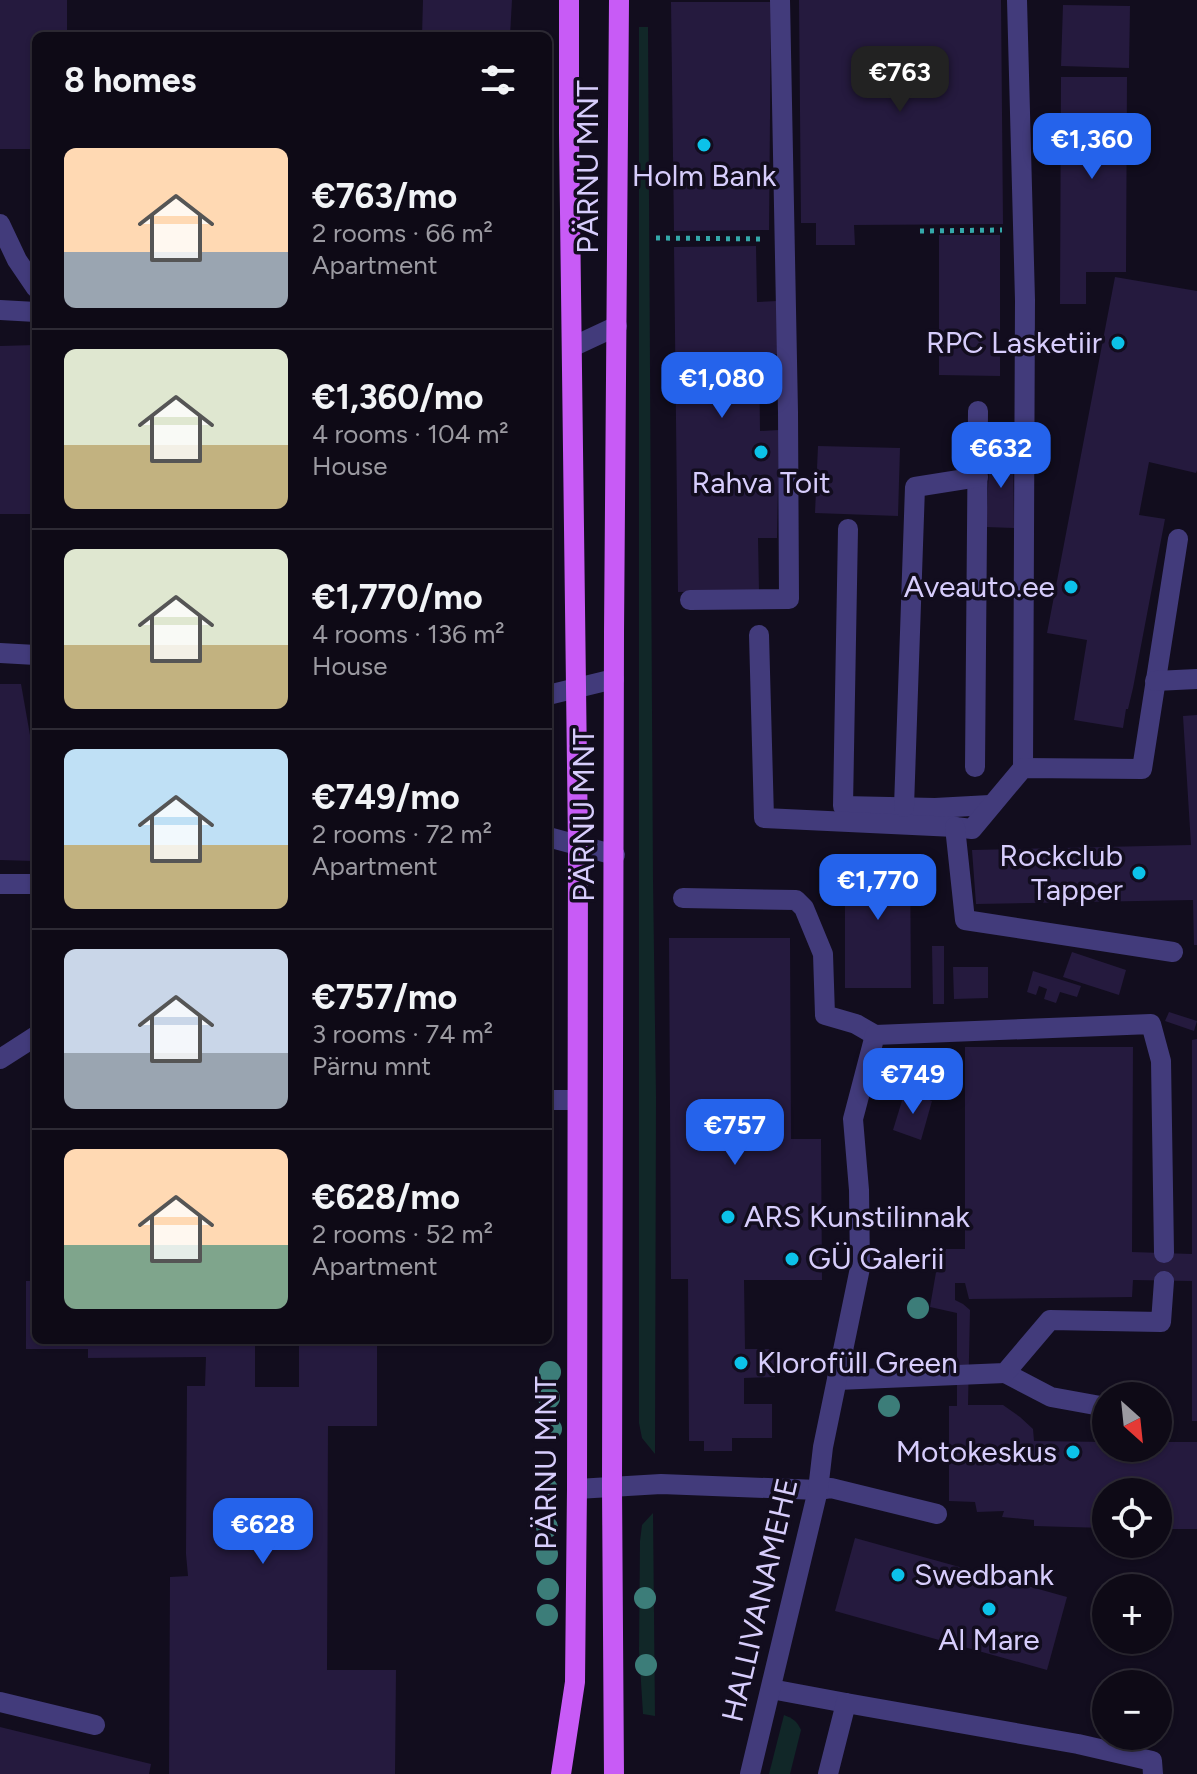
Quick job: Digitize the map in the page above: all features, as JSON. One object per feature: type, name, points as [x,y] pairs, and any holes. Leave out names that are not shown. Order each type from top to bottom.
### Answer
[{"type":"main road","name":"PÄRNU MNT","points":[[561,1774],[575,1682],[577,1489],[578,845],[569,0]]},
{"type":"main road","name":"PÄRNU MNT","points":[[614,1774],[614,679],[619,0]]},
{"type":"lane","points":[[690,600],[789,599],[780,0]]},
{"type":"lane","points":[[759,635],[764,818],[963,828],[990,805],[1023,768],[1025,300],[1017,0]]},
{"type":"lane","points":[[0,224],[8,262],[32,284]]},
{"type":"lane","points":[[0,310],[32,312]]},
{"type":"lane","points":[[572,347],[617,326]]},
{"type":"lane","points":[[975,767],[978,411]]},
{"type":"lane","points":[[904,807],[915,487],[978,477]]},
{"type":"lane","points":[[848,529],[843,806],[990,805]]},
{"type":"lane","points":[[1023,768],[1142,769],[1178,539]]},
{"type":"lane","points":[[0,653],[32,655]]},
{"type":"lane","points":[[552,694],[614,679]]},
{"type":"lane","points":[[1155,681],[1197,679]]},
{"type":"lane","points":[[963,828],[965,920],[1173,952]]},
{"type":"lane","points":[[552,838],[615,855]]},
{"type":"lane","points":[[0,884],[32,884]]},
{"type":"lane","points":[[683,898],[796,900],[804,908],[823,954],[825,1015],[856,1024],[875,1035],[1151,1024],[1161,1061],[1164,1253]]},
{"type":"lane","name":"HALLIVANAMEHE","points":[[750,1774],[818,1490],[825,1438],[860,1268],[859,1190],[853,1119],[875,1035]]},
{"type":"lane","points":[[0,1059],[32,1039]]},
{"type":"lane","points":[[552,1100],[577,1100]]},
{"type":"lane","points":[[1005,1373],[1050,1320],[1161,1322],[1164,1281]]},
{"type":"lane","points":[[837,1380],[1005,1373],[1051,1397],[1092,1404]]},
{"type":"lane","points":[[577,1489],[661,1484],[831,1488],[937,1514]]},
{"type":"lane","points":[[771,1689],[1078,1744],[1152,1761],[1153,1774]]},
{"type":"lane","points":[[0,1702],[95,1725]]},
{"type":"lane","points":[[828,1774],[846,1703]]},
{"type":"path","points":[[920,231],[1023,230]]},
{"type":"path","points":[[656,238],[785,240]]},
{"type":"green space","points":[[639,27],[648,27],[656,1097],[655,1454],[642,1438],[639,1423]]},
{"type":"green space","points":[[653,1513],[655,1716],[643,1714],[639,1650],[640,1541],[642,1525]]},
{"type":"green space","points":[[784,1715],[794,1720],[801,1730],[790,1774],[769,1774]]},
{"type":"building","points":[[0,0],[67,0],[67,32],[32,32],[32,149],[0,149]]},
{"type":"building","points":[[423,0],[512,0],[510,32],[422,32]]},
{"type":"building","points":[[799,0],[1001,0],[1003,224],[854,225],[855,245],[816,245],[816,223],[801,223]]},
{"type":"building","points":[[671,2],[771,2],[769,230],[674,231]]},
{"type":"building","points":[[1063,5],[1130,6],[1129,68],[1061,66]]},
{"type":"building","points":[[1061,77],[1127,77],[1126,272],[1086,272],[1086,304],[1060,304]]},
{"type":"building","points":[[939,235],[1000,235],[1000,376],[939,375]]},
{"type":"building","points":[[756,246],[757,302],[777,301],[778,354],[759,354],[760,431],[779,430],[777,538],[758,538],[759,591],[678,592],[674,247]]},
{"type":"building","points":[[1115,277],[1197,291],[1197,470],[1196,473],[1149,462],[1139,515],[1165,519],[1123,728],[1074,720],[1087,640],[1047,633]]},
{"type":"building","points":[[32,345],[32,514],[0,514],[0,346]]},
{"type":"building","points":[[818,446],[900,448],[898,516],[815,513]]},
{"type":"building","points":[[990,449],[1013,449],[1014,528],[986,527]]},
{"type":"building","points":[[0,684],[21,684],[32,746],[32,861],[0,860]]},
{"type":"building","points":[[1197,715],[1197,945],[1194,945],[1193,900],[976,904],[972,850],[1191,845],[1183,716]]},
{"type":"building","points":[[910,855],[911,988],[845,988],[845,856]]},
{"type":"building","points":[[669,938],[790,938],[791,1139],[821,1139],[822,1280],[744,1280],[745,1349],[775,1349],[775,1377],[744,1378],[744,1404],[772,1404],[772,1438],[732,1438],[732,1451],[704,1451],[704,1441],[689,1441],[688,1279],[671,1279]]},
{"type":"building","points":[[932,946],[944,946],[944,1004],[933,1004]]},
{"type":"building","points":[[1072,952],[1126,970],[1119,995],[1063,977]]},
{"type":"building","points":[[953,967],[988,967],[988,998],[954,999]]},
{"type":"building","points":[[1033,971],[1081,986],[1077,997],[1060,992],[1056,1003],[1044,999],[1047,989],[1039,986],[1036,995],[1027,992]]},
{"type":"building","points":[[1169,1012],[1197,1021],[1194,1031],[1165,1021]]},
{"type":"building","points":[[1197,1039],[1197,1421],[1192,1421],[1192,1281],[1133,1280],[1132,1297],[969,1299],[965,1283],[955,1283],[955,1300],[970,1310],[968,1405],[1003,1405],[1033,1429],[1034,1441],[1092,1442],[1092,1462],[1172,1462],[1172,1442],[1197,1442],[1197,1529],[1172,1529],[1172,1478],[1092,1478],[1092,1528],[1034,1526],[1034,1520],[1002,1517],[1004,1511],[977,1512],[975,1502],[949,1501],[949,1406],[957,1406],[957,1313],[930,1307],[940,1249],[965,1249],[965,1047],[1133,1047],[1132,1252],[1192,1254],[1192,1040]]},
{"type":"building","points":[[905,1091],[932,1101],[921,1140],[893,1130]]},
{"type":"building","points":[[26,1281],[32,1281],[32,1344],[255,1344],[255,1387],[299,1387],[299,1344],[377,1344],[377,1426],[328,1426],[327,1670],[396,1670],[395,1774],[169,1774],[170,1577],[188,1576],[187,1386],[205,1386],[206,1357],[88,1358],[88,1349],[26,1349]]},
{"type":"building","points":[[855,1538],[1067,1597],[1047,1670],[835,1611]]},
{"type":"building","points":[[0,1727],[151,1764],[149,1774],[0,1774]]},
{"type":"place","name":"Holm Bank","points":[[704,145]]},
{"type":"place","name":"RPC Lasketiir","points":[[1118,343]]},
{"type":"place","name":"Rahva Toit","points":[[761,452]]},
{"type":"place","name":"Aveauto.ee","points":[[1071,587]]},
{"type":"place","name":"Rockclub Tapper","points":[[1139,873]]},
{"type":"place","name":"ARS Kunstilinnak","points":[[728,1217]]},
{"type":"place","name":"GÜ Galerii","points":[[792,1259]]},
{"type":"place","name":"Klorofüll Green","points":[[741,1363]]},
{"type":"place","name":"Motokeskus","points":[[1073,1452]]},
{"type":"place","name":"Swedbank","points":[[898,1575]]},
{"type":"place","name":"Al Mare","points":[[989,1609]]}]
